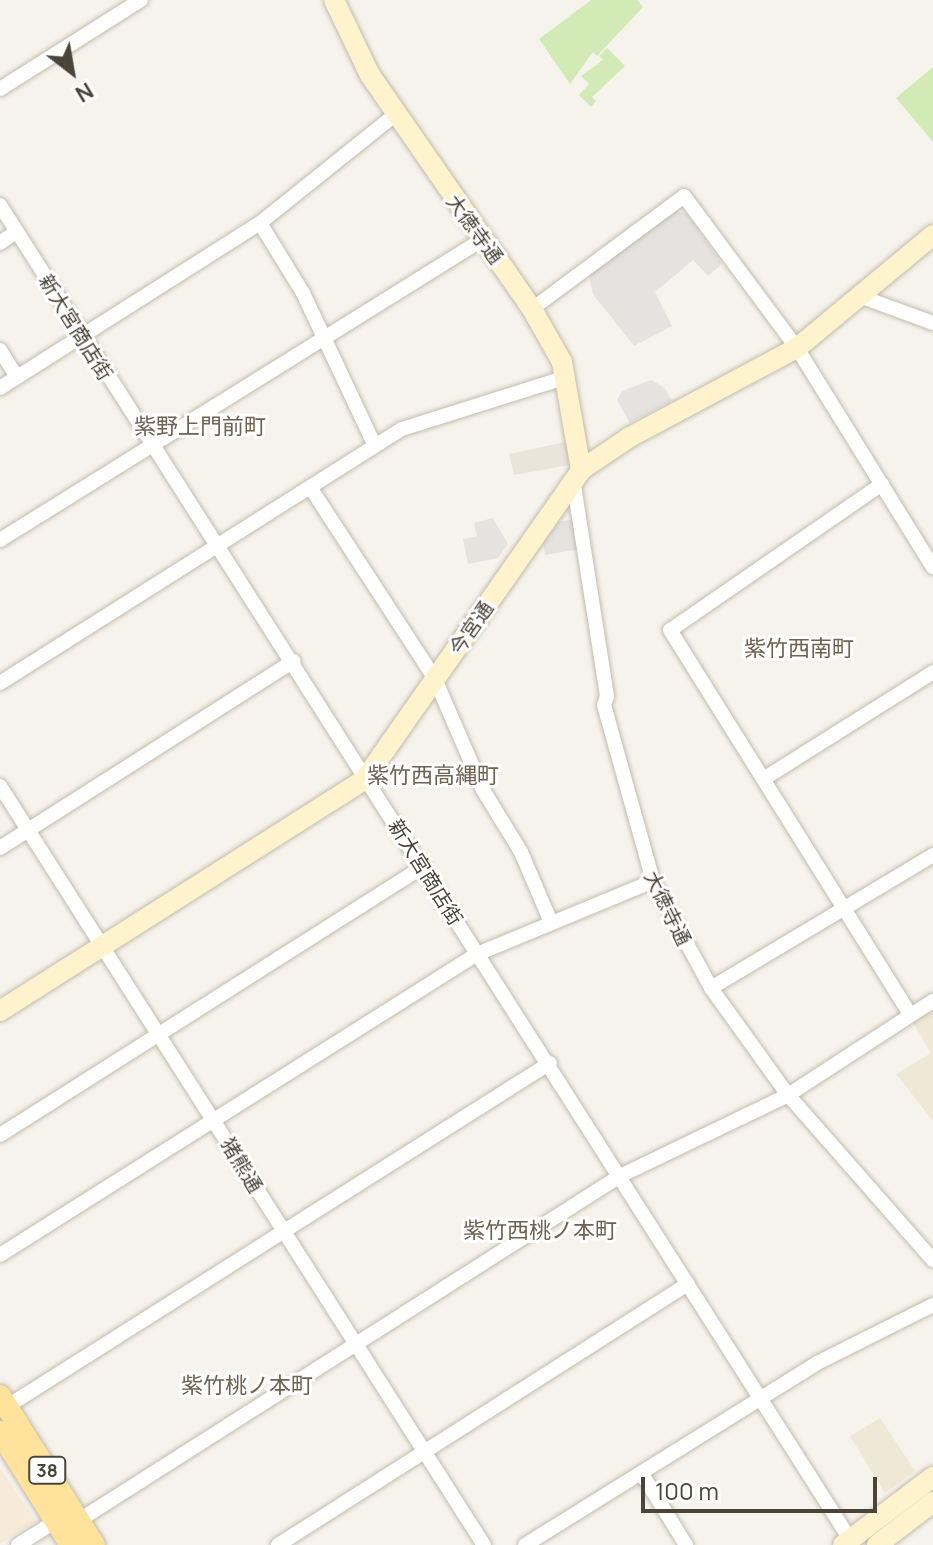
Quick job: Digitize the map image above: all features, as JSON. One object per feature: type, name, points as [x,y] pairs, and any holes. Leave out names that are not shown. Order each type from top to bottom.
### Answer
[{"type":"main road","name":"38","points":[[2,1405],[67,1521],[71,1545]]},
{"type":"main road","name":"38","points":[[0,1432],[67,1521],[94,1545]]},
{"type":"street","points":[[0,89],[141,0]]},
{"type":"street","name":"大徳寺通","points":[[334,0],[370,75],[480,241],[532,309],[562,362],[607,696],[604,705],[653,881],[711,988],[788,1095],[933,1260]]},
{"type":"street","points":[[0,388],[260,223],[396,114]]},
{"type":"street","points":[[532,309],[684,196],[797,348],[933,567]]},
{"type":"street","name":"新大宮商店街","points":[[0,205],[150,443],[294,661],[477,954],[550,1063],[849,1544]]},
{"type":"street","points":[[260,223],[303,293],[374,444]]},
{"type":"street","points":[[0,243],[16,232]]},
{"type":"street","name":"今宮通","points":[[0,1011],[365,779],[577,475],[630,437],[797,348],[933,235]]},
{"type":"street","points":[[0,540],[150,443],[480,241]]},
{"type":"street","points":[[862,297],[933,323]]},
{"type":"street","points":[[0,350],[17,377]]},
{"type":"street","points":[[0,683],[218,547],[374,444],[402,429],[564,378]]},
{"type":"street","points":[[882,484],[670,630],[910,1014]]},
{"type":"street","points":[[310,487],[435,679],[483,790],[521,852],[550,920]]},
{"type":"street","points":[[0,848],[294,661]]},
{"type":"street","points":[[765,778],[933,672]]},
{"type":"street","name":"猪熊通","points":[[0,786],[484,1545]]},
{"type":"street","points":[[711,988],[933,855]]},
{"type":"street","points":[[0,1135],[424,866]]},
{"type":"street","points":[[0,1255],[477,954],[550,920],[653,881]]},
{"type":"street","points":[[18,1545],[67,1521],[356,1345],[620,1176],[788,1095],[933,1001]]},
{"type":"street","points":[[2,1405],[550,1063]]},
{"type":"street","points":[[278,1545],[688,1284]]},
{"type":"street","points":[[525,1545],[817,1363],[933,1305]]},
{"type":"street","points":[[642,1474],[686,1545]]},
{"type":"street","points":[[849,1544],[933,1477]]},
{"type":"street","points":[[877,1545],[933,1502]]},
{"type":"shaded area","points":[[672,209],[687,214],[722,264],[708,276],[693,260],[655,292],[672,326],[634,346],[593,294],[589,275]]},
{"type":"shaded area","points":[[651,380],[665,388],[672,401],[630,423],[617,400],[622,391]]},
{"type":"shaded area","points":[[565,442],[570,465],[514,475],[509,454]]},
{"type":"shaded area","points":[[493,518],[508,544],[498,558],[468,564],[463,539],[477,536],[474,523]]},
{"type":"shaded area","points":[[575,519],[580,549],[545,555],[543,542],[558,522]]},
{"type":"shaded area","points":[[933,1011],[933,1121],[896,1074],[931,1053],[913,1023]]},
{"type":"shaded area","points":[[880,1418],[915,1471],[885,1493],[850,1436]]},
{"type":"shaded area","points":[[0,1468],[36,1521],[0,1544]]},
{"type":"green space","points":[[591,0],[637,0],[643,7],[597,56],[593,52],[570,84],[539,39]]},
{"type":"green space","points":[[607,48],[625,66],[592,97],[596,101],[591,107],[579,95],[589,84],[581,76],[603,60],[599,56]]},
{"type":"green space","points":[[933,67],[933,142],[896,98]]},
{"type":"district","name":"紫野上門前町","points":[[200,427]]},
{"type":"district","name":"紫竹西南町","points":[[799,649]]},
{"type":"district","name":"紫竹西高縄町","points":[[433,776]]},
{"type":"district","name":"紫竹西桃ノ本町","points":[[540,1231]]},
{"type":"district","name":"紫竹桃ノ本町","points":[[247,1386]]}]
